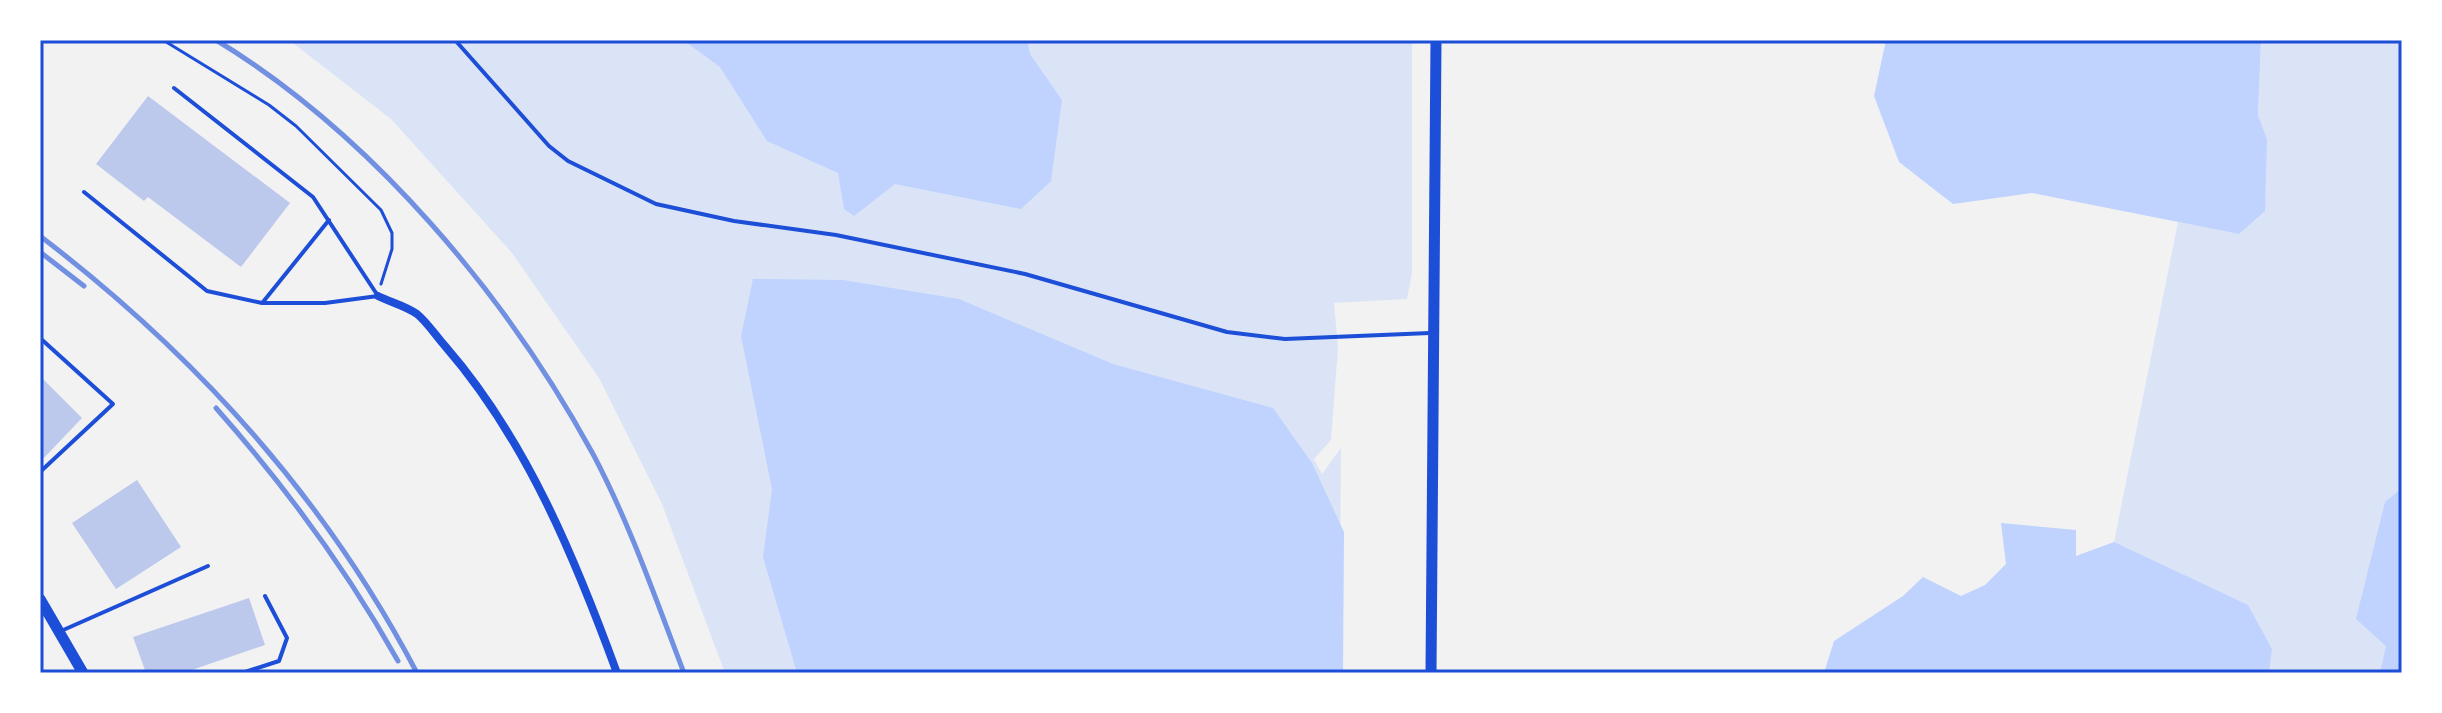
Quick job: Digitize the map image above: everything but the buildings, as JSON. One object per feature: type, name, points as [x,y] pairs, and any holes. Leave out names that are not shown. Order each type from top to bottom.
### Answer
[{"type":"main road","points":[[1431,673],[1436,40]]},
{"type":"main road","points":[[40,599],[83,673]]},
{"type":"street","points":[[378,296],[417,314],[462,366],[509,437],[539,489],[585,587],[617,673]]},
{"type":"lane","points":[[455,40],[549,146],[568,161],[656,204],[734,221],[836,235],[1025,274],[1227,332],[1285,339],[1412,331],[1435,334]]},
{"type":"lane","points":[[84,192],[207,291],[262,303],[325,303],[378,296],[346,252],[313,197],[174,88]]},
{"type":"lane","points":[[262,303],[329,220]]},
{"type":"lane","points":[[40,338],[113,404],[40,472]]},
{"type":"lane","points":[[61,631],[208,566]]},
{"type":"lane","points":[[242,673],[279,661],[287,638],[265,596]]},
{"type":"path","points":[[163,40],[287,119],[381,210],[392,233],[392,249],[378,296]]},
{"type":"shaded area","points":[[289,40],[1412,40],[1412,273],[1407,299],[1334,303],[1338,348],[1331,440],[1314,459],[1322,474],[1341,448],[1339,673],[725,673],[662,504],[599,378],[512,253],[391,119]]},
{"type":"shaded area","points":[[2261,40],[2402,40],[2402,673],[2269,673],[2272,648],[2114,542],[2178,222],[2239,234],[2267,139],[2258,115]]},
{"type":"water","points":[[683,40],[1027,40],[1030,54],[1062,100],[1051,181],[1021,209],[895,184],[854,216],[844,209],[838,173],[767,141],[720,67]]},
{"type":"water","points":[[1886,40],[2261,40],[2258,115],[2267,139],[2265,211],[2239,234],[2032,193],[1953,204],[1899,162],[1874,96]]},
{"type":"water","points":[[753,279],[843,280],[959,299],[1113,364],[1273,408],[1312,463],[1344,532],[1343,673],[797,673],[763,557],[772,489],[741,336]]},
{"type":"water","points":[[2402,488],[2402,673],[2380,673],[2386,646],[2356,619],[2385,502]]},
{"type":"water","points":[[2001,523],[2076,530],[2076,556],[2114,542],[2248,605],[2272,649],[2269,673],[1824,673],[1834,641],[1903,596],[1923,577],[1961,596],[1985,585],[2006,564]]},
{"type":"railway","points":[[216,40],[273,78],[328,122],[381,171],[477,278],[520,336],[593,454],[619,507],[684,673]]},
{"type":"railway","points":[[40,236],[152,330],[253,434],[342,548],[417,673]]},
{"type":"railway","points":[[40,252],[84,286]]},
{"type":"railway","points":[[216,408],[314,530],[358,594],[398,661]]}]
